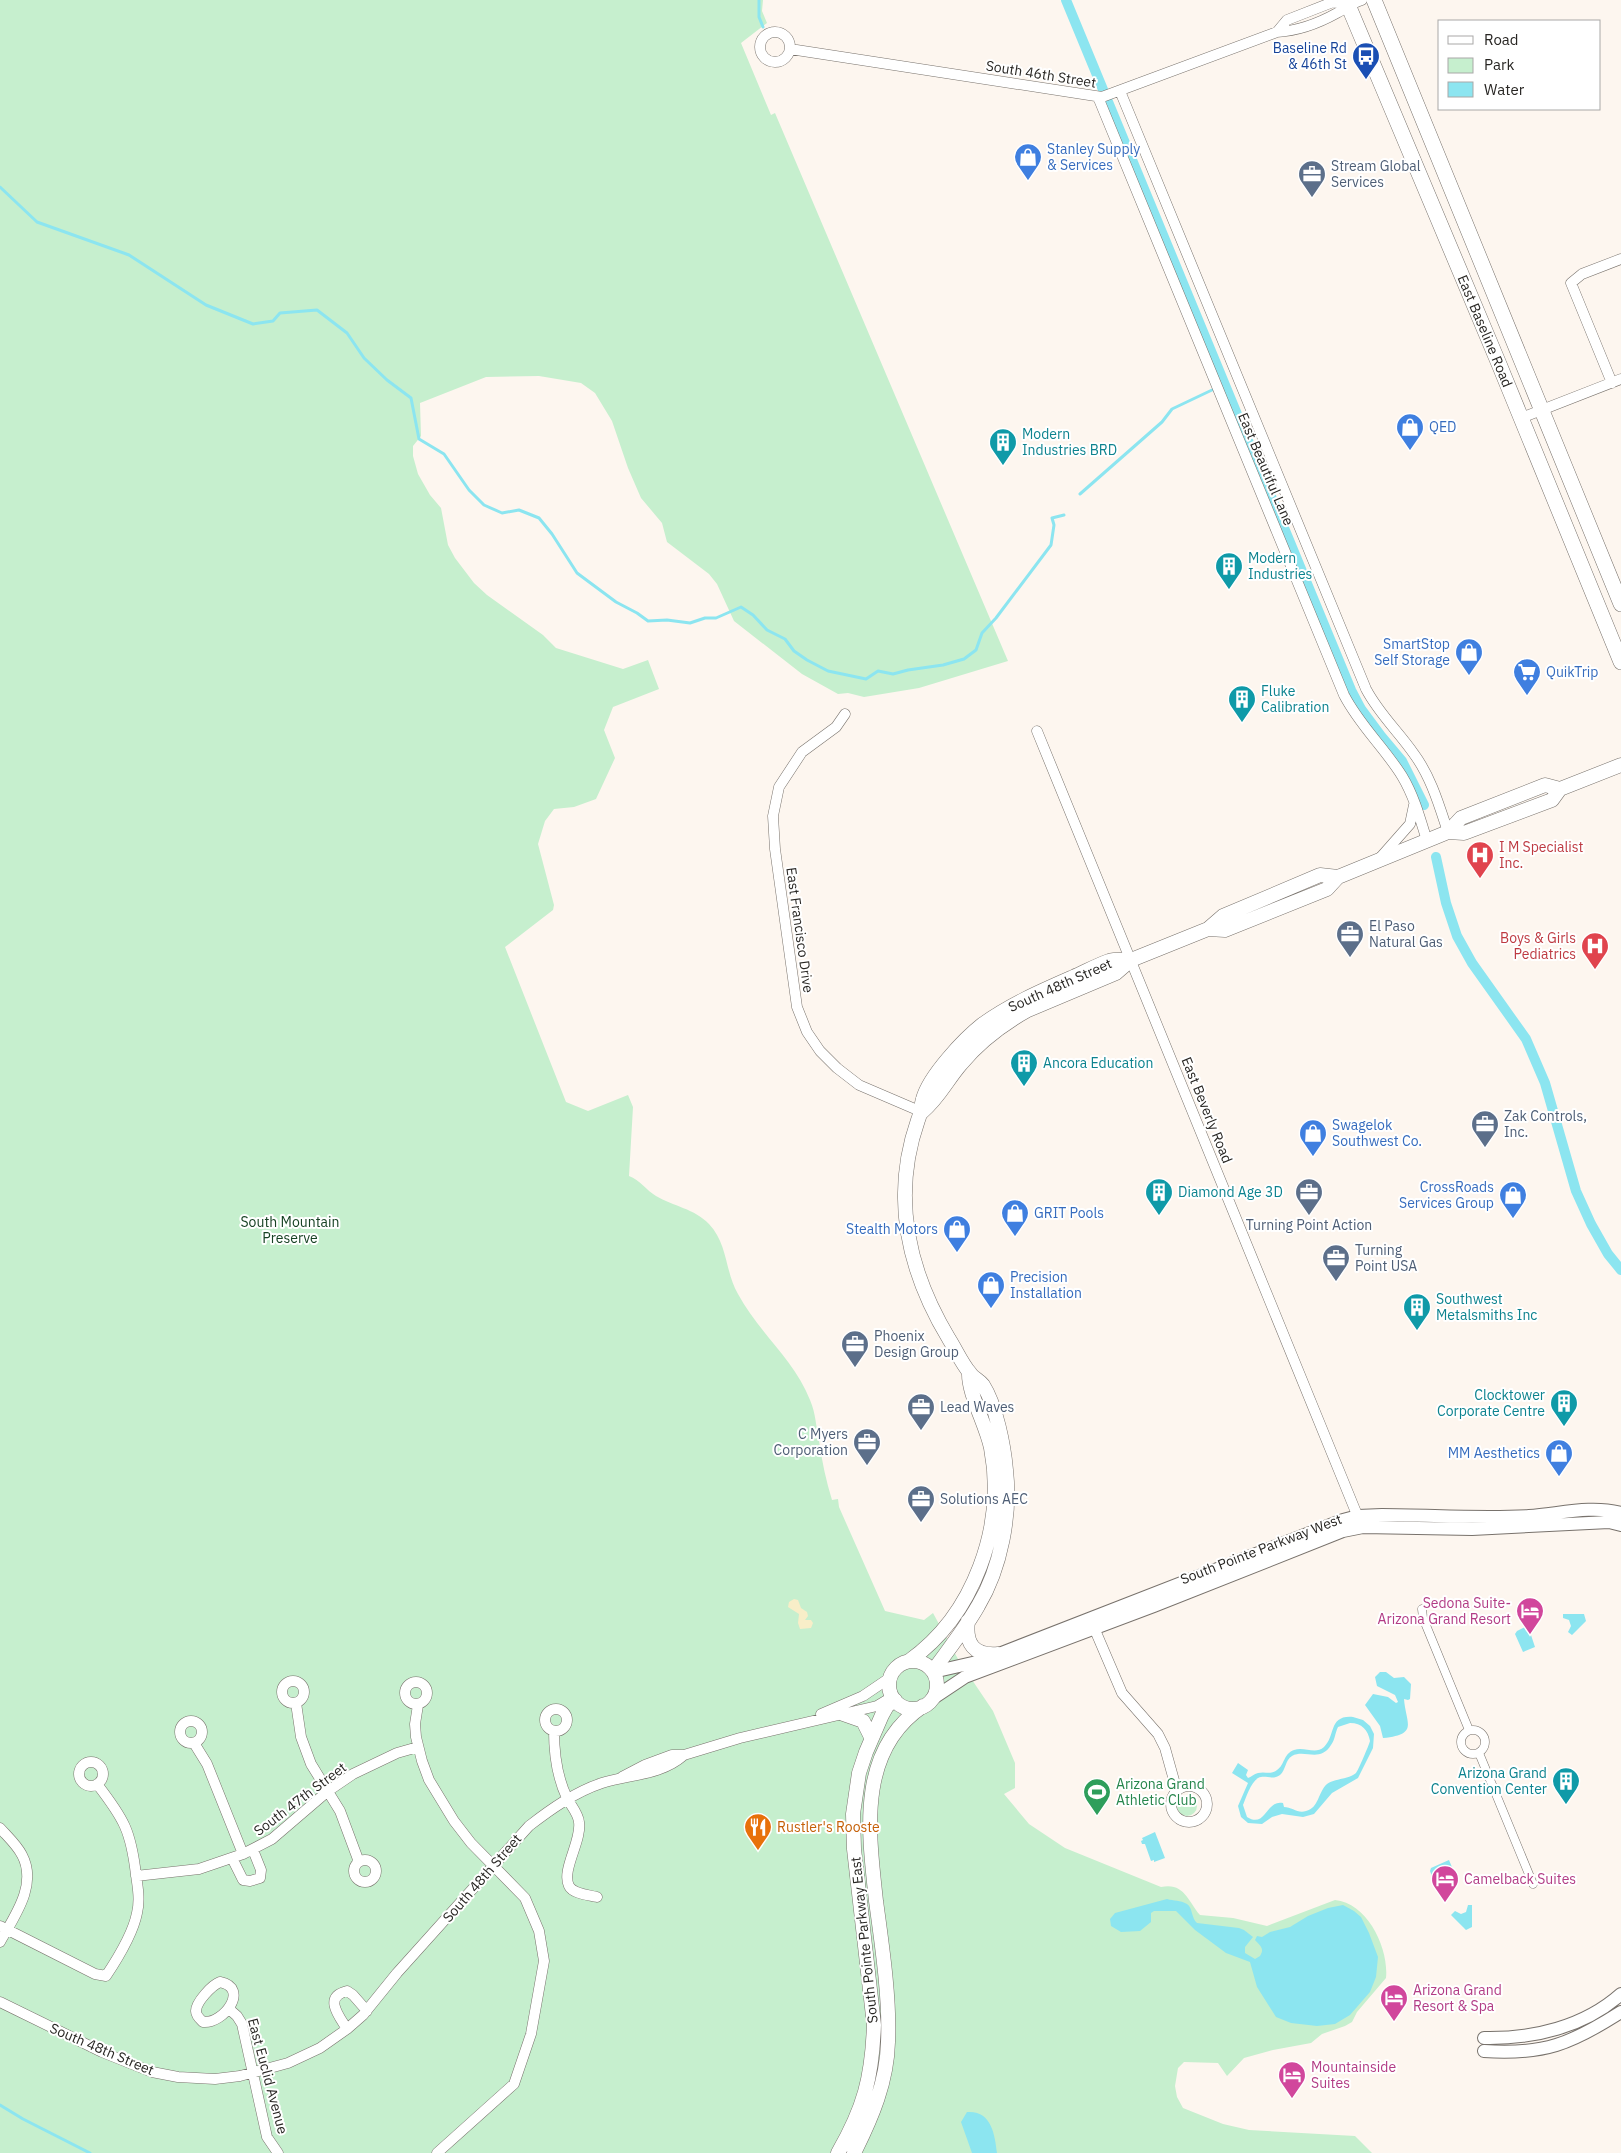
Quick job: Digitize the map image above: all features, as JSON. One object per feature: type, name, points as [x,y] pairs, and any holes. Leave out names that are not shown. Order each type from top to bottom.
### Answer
[{"type":"main road","name":"East Baseline Road","points":[[1374,0],[1540,411],[1621,604]]},
{"type":"main road","name":"East Baseline Road","points":[[1352,2],[1430,199],[1621,662]]},
{"type":"main road","points":[[1430,199],[1452,190]]},
{"type":"main road","name":"South 48th Street","points":[[933,1672],[978,1607],[993,1572],[1005,1522],[1007,1487],[1002,1441],[994,1412],[982,1385],[969,1372],[931,1308],[916,1272],[907,1233],[906,1176],[911,1146],[922,1112],[923,1098],[944,1065],[973,1032],[996,1015],[1035,993],[1111,960],[1131,960],[1208,929],[1223,916],[1320,875],[1338,877],[1427,841],[1448,832],[1462,818],[1545,785],[1560,789],[1621,765]]},
{"type":"main road","name":"South 48th Street","points":[[909,1661],[934,1641],[965,1600],[981,1563],[990,1529],[994,1491],[991,1450],[982,1417],[968,1385],[969,1372]]},
{"type":"main road","points":[[968,1621],[967,1637],[975,1649],[982,1654],[998,1654]]},
{"type":"main road","points":[[909,1661],[920,1662],[933,1672],[937,1683],[927,1703],[907,1708],[894,1698],[889,1684],[890,1677],[898,1666],[909,1661]]},
{"type":"main road","name":"South Pointe Parkway East","points":[[854,2153],[869,2123],[881,2091],[887,2058],[881,2024],[871,2001],[854,1849],[853,1814],[859,1773],[871,1737],[887,1706],[894,1698]]},
{"type":"main road","name":"South Pointe Parkway East","points":[[838,2153],[858,2117],[865,2096],[886,2000],[870,1855],[870,1804],[877,1771],[890,1740],[901,1724],[927,1703]]},
{"type":"main road","points":[[843,1714],[863,1721],[871,1737]]},
{"type":"street","name":"South 46th Street","points":[[790,49],[1108,95],[1277,32],[1294,31],[1338,13],[1352,2]]},
{"type":"street","name":"East Beautiful Lane","points":[[1108,95],[1344,695],[1357,719],[1401,774],[1415,801],[1427,841]]},
{"type":"street","name":"East Beautiful Lane","points":[[1108,95],[1366,689],[1378,710],[1405,741],[1425,770],[1448,832]]},
{"type":"street","points":[[1521,418],[1616,381],[1571,283],[1582,274],[1621,259]]},
{"type":"street","name":"East Francisco Drive","points":[[845,714],[836,727],[802,752],[779,787],[773,816],[775,849],[797,1007],[807,1032],[820,1051],[837,1068],[859,1085],[922,1112]]},
{"type":"street","name":"East Beverly Road","points":[[1037,731],[1360,1522]]},
{"type":"street","points":[[1377,860],[1410,824],[1415,801]]},
{"type":"street","name":"South Pointe Parkway West","points":[[927,1703],[965,1677],[1092,1624],[1343,1531],[1382,1514],[1528,1516],[1571,1511],[1610,1510],[1621,1512]]},
{"type":"street","name":"South Pointe Parkway West","points":[[1360,1522],[1472,1529],[1609,1522],[1621,1525]]},
{"type":"street","points":[[1422,1609],[1423,1618],[1470,1730]]},
{"type":"street","points":[[1092,1624],[1122,1693],[1158,1734],[1165,1748],[1177,1791]]},
{"type":"street","name":"South Pointe Parkway West","points":[[933,1672],[974,1664],[998,1654],[1092,1624]]},
{"type":"street","name":"South 48th Street","points":[[801,1723],[863,1696],[890,1677]]},
{"type":"street","name":"South 48th Street","points":[[0,2002],[102,2052],[152,2072],[178,2077],[215,2079],[269,2069],[320,2048],[347,2029],[366,2011],[492,1865],[529,1826],[568,1799],[593,1787],[621,1778],[632,1770],[672,1755],[684,1755],[801,1723],[877,1706],[894,1698]]},
{"type":"street","points":[[296,1703],[301,1737],[311,1764],[340,1811],[359,1862]]},
{"type":"street","points":[[418,1704],[415,1724],[418,1747],[427,1774],[440,1800],[471,1844],[525,1898],[539,1931],[544,1961],[531,2034],[514,2084],[437,2153]]},
{"type":"street","points":[[1470,1730],[1478,1731],[1484,1738],[1484,1748],[1479,1753],[1468,1754],[1461,1745],[1463,1734],[1470,1730]]},
{"type":"street","points":[[554,1732],[556,1766],[568,1799],[580,1823],[577,1842],[568,1871],[569,1886],[573,1890],[597,1897]]},
{"type":"street","points":[[194,1743],[207,1764],[248,1852],[261,1870],[260,1878],[243,1880],[232,1858]]},
{"type":"street","name":"South 47th Street","points":[[136,1876],[199,1869],[248,1852],[272,1839],[328,1791],[374,1762],[418,1747]]},
{"type":"street","points":[[1479,1753],[1533,1884]]},
{"type":"street","points":[[3,1927],[95,1974],[106,1976],[133,1927],[138,1914],[139,1897],[133,1847],[128,1830],[97,1784]]},
{"type":"street","points":[[0,1828],[23,1856],[27,1878],[26,1892],[3,1927],[0,1942]]},
{"type":"street","points":[[347,2029],[334,2004],[335,1997],[347,1991],[353,1995],[366,2011]]},
{"type":"street","points":[[1621,1994],[1575,2023],[1539,2033],[1484,2044],[1508,2052],[1543,2050],[1582,2036],[1621,2012]]},
{"type":"street","name":"East Euclid Avenue","points":[[229,2009],[238,2016],[242,2024],[267,2137],[278,2153]]},
{"type":"green space","name":"South Mountain Preserve","points":[[0,0],[763,0],[762,11],[767,23],[741,43],[771,115],[775,113],[1008,661],[919,688],[864,697],[848,693],[838,694],[802,674],[734,621],[717,584],[709,574],[667,542],[662,523],[641,498],[628,468],[612,421],[595,393],[581,383],[539,376],[486,377],[420,403],[421,436],[413,446],[413,456],[418,474],[430,495],[441,508],[448,545],[455,558],[474,583],[487,595],[543,635],[556,648],[623,669],[648,660],[659,689],[613,707],[604,730],[615,758],[596,799],[574,807],[554,809],[545,821],[538,844],[554,905],[553,910],[505,947],[566,1102],[588,1111],[628,1095],[633,1107],[629,1176],[656,1196],[691,1211],[703,1219],[709,1224],[720,1240],[738,1294],[746,1308],[795,1372],[810,1400],[815,1415],[823,1463],[832,1500],[838,1499],[839,1507],[885,1611],[924,1620],[933,1613],[958,1659],[993,1711],[1015,1763],[1015,1788],[1004,1794],[1029,1824],[1065,1848],[1161,1887],[1175,1887],[1185,1894],[1200,1915],[1233,1918],[1267,1926],[1335,1900],[1347,1903],[1357,1909],[1374,1929],[1384,1954],[1386,1978],[1357,2012],[1352,2022],[1322,2034],[1311,2043],[1244,2058],[1227,2076],[1218,2063],[1184,2062],[1178,2068],[1175,2086],[1177,2097],[1183,2108],[1223,2124],[1249,2130],[1355,2136],[1372,2153],[0,2153]]},
{"type":"green space","points":[[1187,1796],[1194,1799],[1197,1806],[1194,1813],[1187,1816],[1180,1813],[1177,1806],[1180,1799]]},
{"type":"sand","points":[[794,1599],[798,1600],[801,1608],[807,1612],[808,1616],[805,1620],[811,1620],[813,1623],[811,1628],[800,1629],[798,1623],[799,1614],[788,1607],[789,1602]]},
{"type":"water","points":[[1563,1614],[1584,1614],[1586,1621],[1572,1635],[1568,1632],[1571,1626],[1569,1620],[1563,1618]]},
{"type":"water","points":[[1525,1627],[1529,1629],[1535,1647],[1523,1652],[1515,1634]]},
{"type":"water","points":[[1380,1672],[1386,1672],[1394,1678],[1404,1677],[1411,1684],[1410,1699],[1404,1699],[1408,1721],[1406,1730],[1402,1734],[1383,1738],[1380,1726],[1365,1705],[1373,1694],[1388,1697],[1396,1703],[1398,1702],[1395,1695],[1377,1686],[1375,1677]]},
{"type":"water","points":[[1345,1717],[1363,1720],[1370,1726],[1374,1734],[1373,1748],[1358,1778],[1332,1793],[1314,1814],[1303,1817],[1282,1814],[1272,1817],[1262,1824],[1248,1823],[1241,1817],[1238,1806],[1248,1783],[1232,1773],[1238,1763],[1248,1770],[1246,1775],[1248,1778],[1258,1773],[1275,1771],[1280,1768],[1288,1754],[1294,1750],[1317,1750],[1324,1747],[1336,1723]],"holes":[[[1350,1723],[1358,1724],[1364,1728],[1370,1741],[1356,1773],[1327,1784],[1314,1807],[1303,1812],[1284,1807],[1283,1803],[1277,1803],[1258,1819],[1253,1820],[1247,1817],[1243,1805],[1250,1789],[1258,1778],[1270,1778],[1280,1775],[1288,1760],[1297,1754],[1317,1755],[1322,1753],[1332,1743],[1338,1727]]]},
{"type":"water","points":[[1155,1832],[1165,1858],[1154,1862],[1154,1860],[1151,1861],[1145,1844],[1142,1844],[1141,1841],[1143,1840],[1142,1838]]},
{"type":"water","points":[[1449,1860],[1454,1872],[1433,1879],[1430,1871],[1431,1868]]},
{"type":"water","points":[[1167,1899],[1187,1904],[1197,1923],[1244,1930],[1253,1937],[1245,1947],[1245,1953],[1255,1959],[1260,1956],[1262,1951],[1255,1940],[1257,1936],[1262,1937],[1270,1932],[1290,1927],[1308,1916],[1328,1908],[1343,1905],[1361,1917],[1378,1957],[1376,1977],[1370,1992],[1350,2015],[1335,2024],[1317,2026],[1291,2023],[1276,2017],[1257,1987],[1250,1962],[1226,1953],[1195,1930],[1176,1911],[1154,1911],[1151,1913],[1151,1922],[1140,1931],[1121,1932],[1111,1926],[1110,1919],[1115,1913]]},
{"type":"water","points":[[1468,1905],[1472,1905],[1472,1927],[1466,1930],[1451,1915],[1455,1911],[1461,1914],[1466,1912]]},
{"type":"water","points":[[967,2112],[975,2112],[987,2119],[993,2131],[997,2153],[972,2153],[961,2122]]},
{"type":"waterway","points":[[759,0],[759,17],[763,27]]},
{"type":"waterway","points":[[1066,0],[1351,690],[1361,709],[1402,761],[1424,805]]},
{"type":"waterway","points":[[0,187],[37,222],[129,255],[206,305],[253,324],[273,321],[280,313],[317,310],[347,333],[364,358],[387,380],[411,398],[419,439],[444,454],[469,490],[484,505],[502,513],[519,510],[539,518],[552,534],[577,573],[616,602],[648,621],[667,620],[690,623],[705,618],[716,618],[741,607],[753,615],[767,630],[785,639],[794,651],[828,671],[866,679],[878,671],[893,674],[943,665],[964,659],[976,650],[982,633],[996,618],[1051,545],[1054,525],[1052,518],[1064,515]]},
{"type":"waterway","points":[[1080,494],[1162,422],[1172,409],[1212,390]]},
{"type":"waterway","points":[[1436,857],[1446,903],[1457,936],[1472,963],[1526,1039],[1545,1083],[1576,1191],[1591,1224],[1608,1254],[1621,1270]]},
{"type":"waterway","points":[[0,2105],[23,2119],[90,2153]]},
{"type":"place","name":"Baseline Rd & 46th St","points":[[1366,80]]},
{"type":"place","name":"Stanley Supply & Services","points":[[1028,181]]},
{"type":"place","name":"Stream Global Services","points":[[1312,198]]},
{"type":"place","name":"QED","points":[[1410,451]]},
{"type":"place","name":"Modern Industries BRD","points":[[1003,466]]},
{"type":"place","name":"Modern Industries","points":[[1229,590]]},
{"type":"place","name":"SmartStop Self Storage","points":[[1469,676]]},
{"type":"place","name":"QuikTrip","points":[[1527,696]]},
{"type":"place","name":"Fluke Calibration","points":[[1242,723]]},
{"type":"place","name":"I M Specialist Inc.","points":[[1480,879]]},
{"type":"place","name":"El Paso Natural Gas","points":[[1350,958]]},
{"type":"place","name":"Boys & Girls Pediatrics","points":[[1595,970]]},
{"type":"place","name":"Ancora Education","points":[[1024,1087]]},
{"type":"place","name":"Zak Controls, Inc.","points":[[1485,1148]]},
{"type":"place","name":"Swagelok Southwest Co.","points":[[1313,1157]]},
{"type":"place","name":"Diamond Age 3D","points":[[1159,1216]]},
{"type":"place","name":"Turning Point Action","points":[[1309,1216]]},
{"type":"place","name":"CrossRoads Services Group","points":[[1513,1219]]},
{"type":"place","name":"GRIT Pools","points":[[1015,1237]]},
{"type":"place","name":"Stealth Motors","points":[[957,1253]]},
{"type":"place","name":"Turning Point USA","points":[[1336,1282]]},
{"type":"place","name":"Precision Installation","points":[[991,1309]]},
{"type":"place","name":"Southwest Metalsmiths Inc","points":[[1417,1331]]},
{"type":"place","name":"Phoenix Design Group","points":[[855,1368]]},
{"type":"place","name":"Clocktower Corporate Centre","points":[[1564,1427]]},
{"type":"place","name":"Lead Waves","points":[[921,1431]]},
{"type":"place","name":"C Myers Corporation","points":[[867,1466]]},
{"type":"place","name":"MM Aesthetics","points":[[1559,1477]]},
{"type":"place","name":"Solutions AEC","points":[[921,1523]]},
{"type":"place","name":"Sedona Suite- Arizona Grand Resort","points":[[1530,1635]]},
{"type":"place","name":"Arizona Grand Convention Center","points":[[1566,1805]]},
{"type":"place","name":"Arizona Grand Athletic Club","points":[[1097,1816]]},
{"type":"place","name":"Rustler's Rooste","points":[[758,1851]]},
{"type":"place","name":"Camelback Suites","points":[[1445,1903]]},
{"type":"place","name":"Arizona Grand Resort & Spa","points":[[1394,2022]]},
{"type":"place","name":"Mountainside Suites","points":[[1292,2099]]}]
